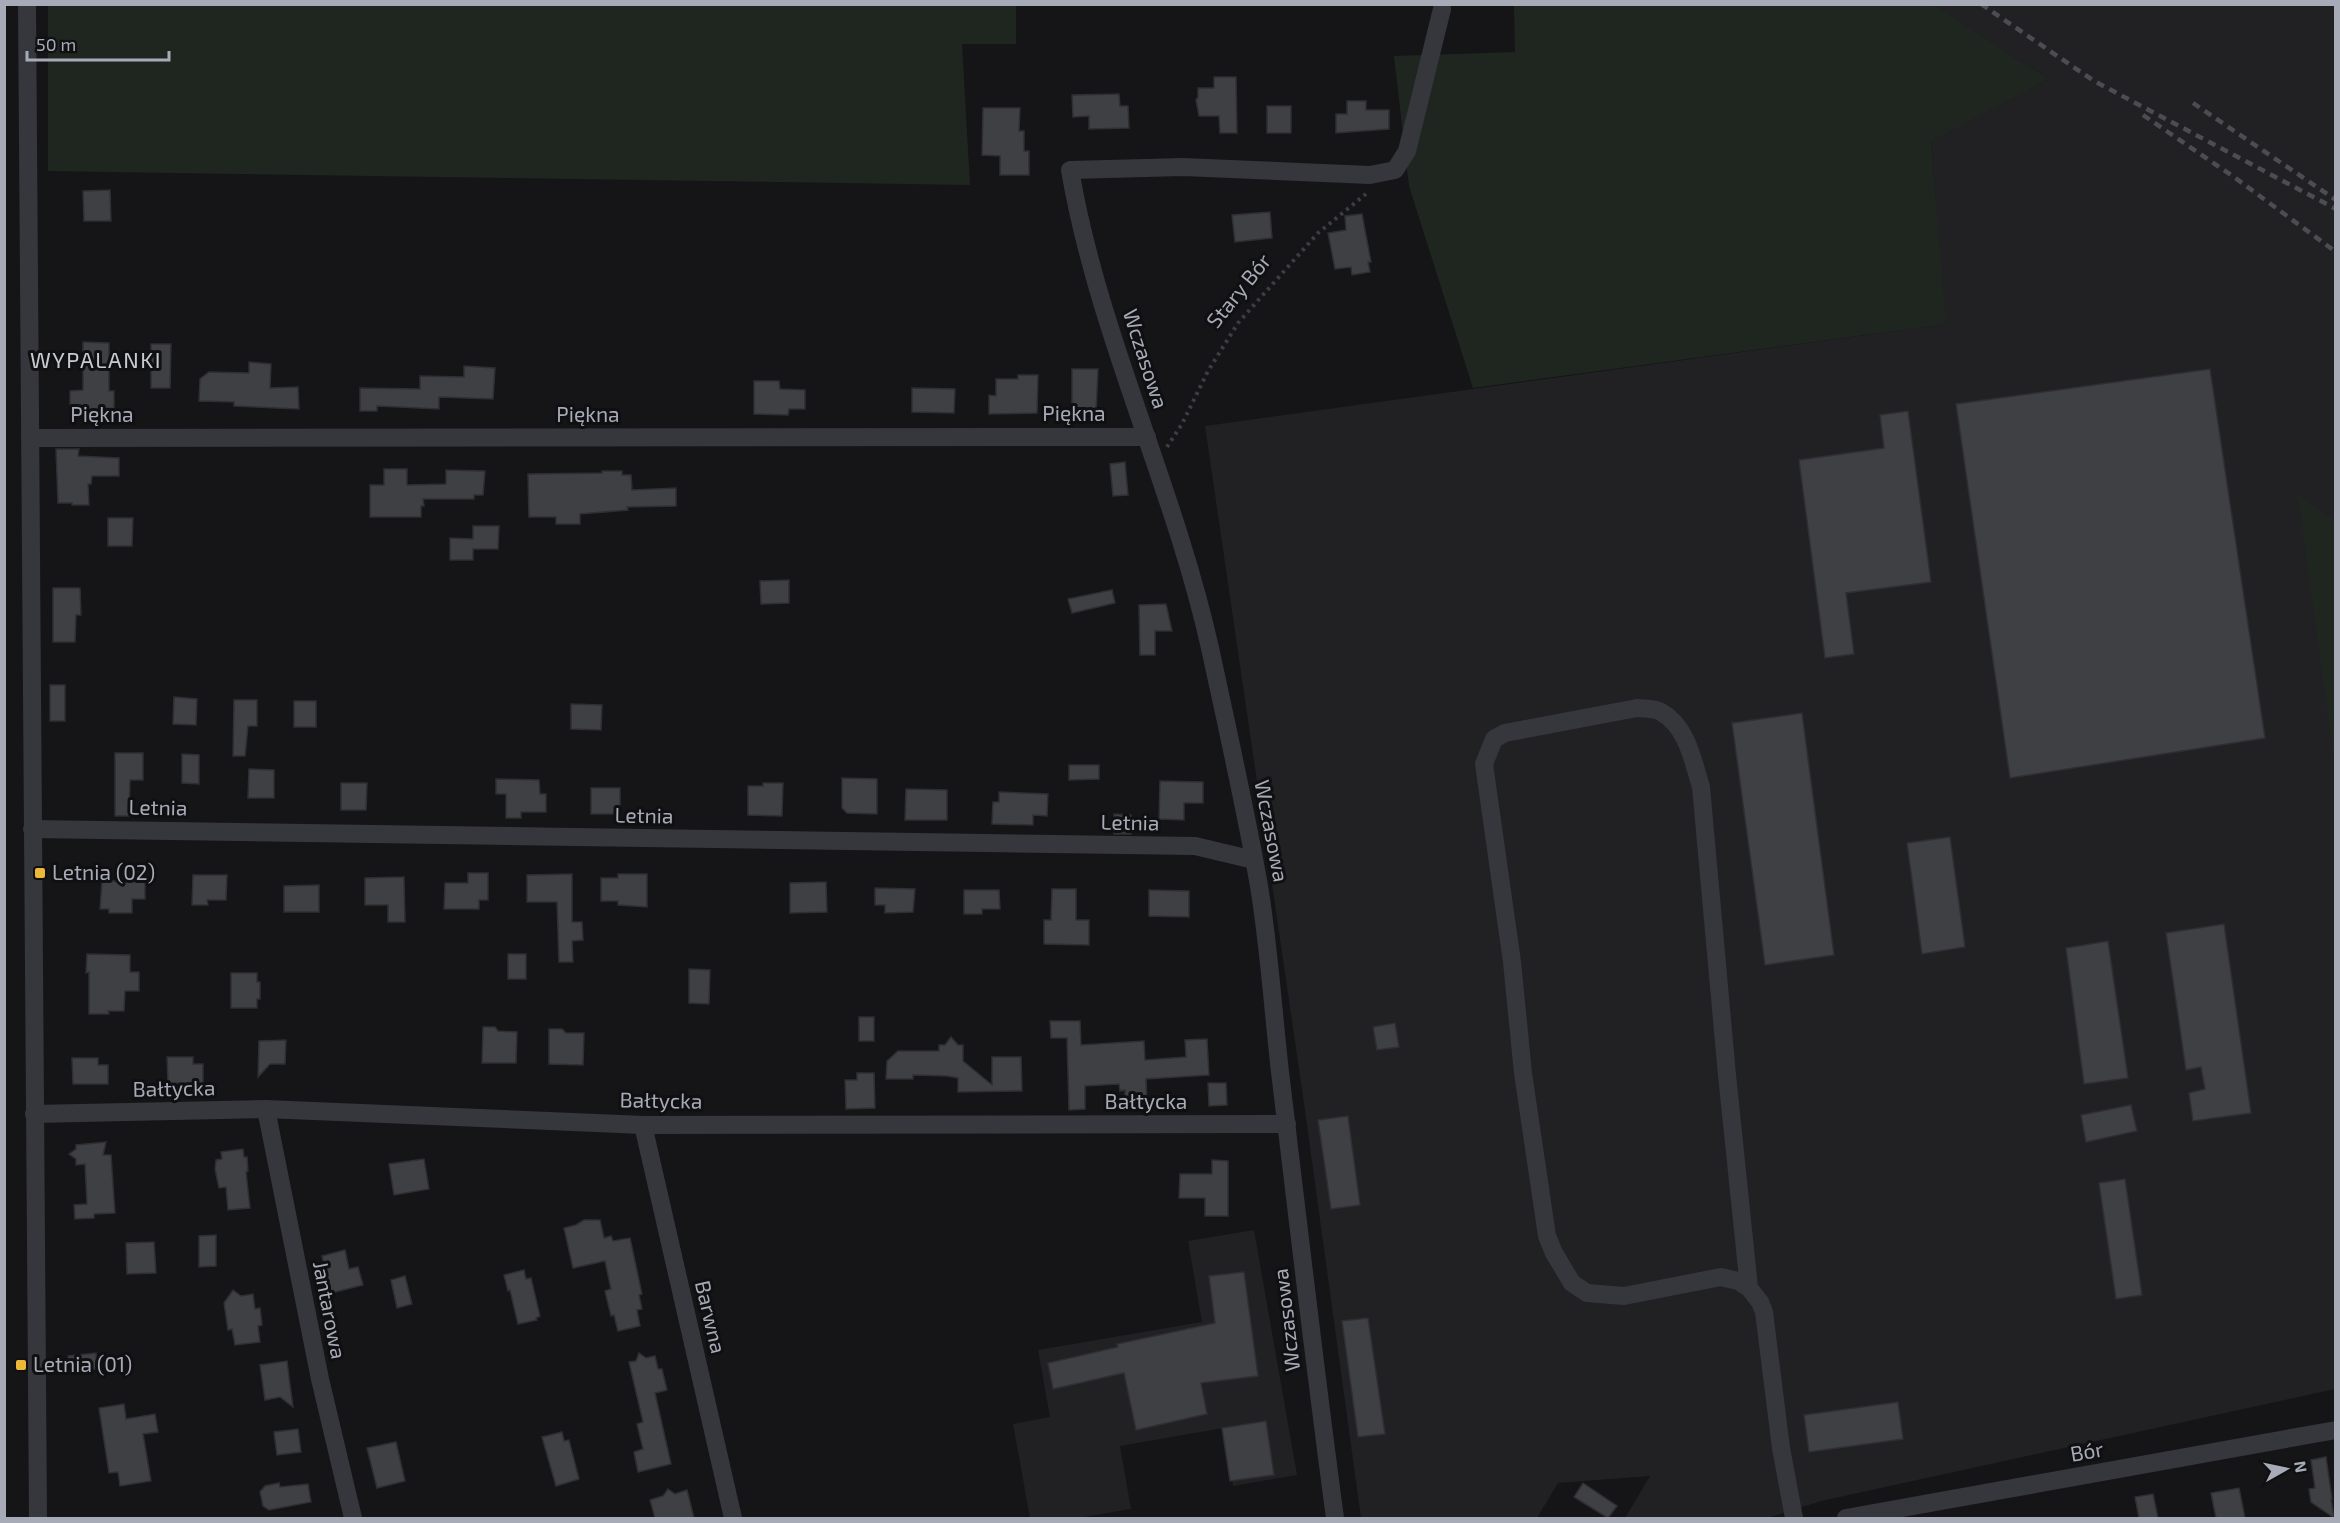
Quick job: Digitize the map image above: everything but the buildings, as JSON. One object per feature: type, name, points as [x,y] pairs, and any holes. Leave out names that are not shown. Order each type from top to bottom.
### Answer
[{"type":"street","points":[[27,4],[38,1518]]},
{"type":"street","name":"Wczasowa","points":[[1335,1518],[1254,860],[1207,634],[1159,471],[1087,247],[1078,215],[1070,170],[1183,167],[1370,175],[1395,170],[1407,151],[1442,9]]},
{"type":"street","name":"Piękna","points":[[30,438],[1147,437]]},
{"type":"street","points":[[1749,1288],[1701,787],[1689,747],[1676,723],[1660,711],[1637,708],[1505,733],[1494,739],[1484,764],[1512,962],[1523,1073],[1547,1236],[1554,1253],[1572,1283],[1587,1293],[1624,1296],[1721,1276],[1738,1281],[1749,1288],[1760,1302],[1764,1312],[1780,1448],[1794,1518]]},
{"type":"street","name":"Letnia","points":[[32,829],[1195,846],[1254,860]]},
{"type":"street","name":"Bałtycka","points":[[34,1114],[266,1109],[643,1125],[1287,1124]]},
{"type":"street","name":"Jantarowa","points":[[266,1109],[320,1379],[353,1518]]},
{"type":"street","name":"Barwna","points":[[643,1125],[733,1518]]},
{"type":"street","name":"Bór","points":[[1846,1518],[2336,1430]]},
{"type":"path","name":"Stary Bór","points":[[1159,471],[1166,448],[1182,424],[1208,371],[1238,323],[1318,233],[1369,191]]},
{"type":"shaded area","points":[[1016,4],[1016,44],[962,44],[970,185],[48,171],[48,5]]},
{"type":"shaded area","points":[[1932,4],[2049,79],[1931,141],[1946,324],[1473,388],[1409,186],[1394,56],[1515,52],[1514,5]]},
{"type":"shaded area","points":[[1932,5],[2335,5],[2335,1389],[1821,1501],[1768,1518],[1625,1518],[1650,1476],[1558,1483],[1537,1518],[1361,1518],[1304,1103],[1205,426],[1945,324],[1931,140],[2049,79]]},
{"type":"shaded area","points":[[2298,495],[2335,521],[2335,766]]},
{"type":"shaded area","points":[[1254,1230],[1297,1475],[1233,1486],[1223,1428],[1120,1446],[1131,1509],[1078,1518],[1030,1518],[1013,1424],[1050,1417],[1038,1350],[1202,1322],[1188,1241]]},
{"type":"railway","points":[[1981,4],[2094,81],[2336,209]]},
{"type":"railway","points":[[2193,103],[2336,200]]},
{"type":"railway","points":[[2143,115],[2234,177],[2336,252]]},
{"type":"place","name":"Letnia (02)","points":[[40,873]]},
{"type":"place","name":"Letnia (01)","points":[[21,1365]]},
{"type":"district","name":"WYPALANKI","points":[[96,360]]}]
